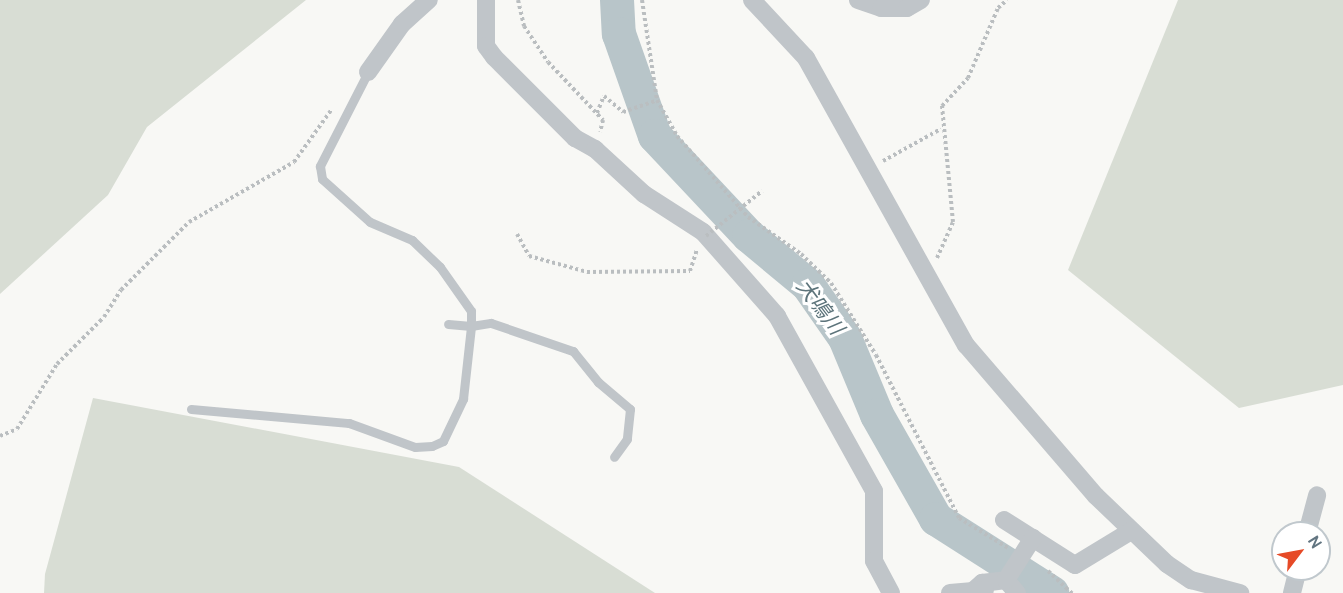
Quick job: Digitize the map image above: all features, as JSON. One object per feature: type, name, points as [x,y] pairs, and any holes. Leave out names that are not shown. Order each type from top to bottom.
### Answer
[{"type":"street","points":[[368,72],[402,24],[429,0]]},
{"type":"street","points":[[486,0],[486,46],[494,57],[575,138],[595,149],[644,194],[673,209],[706,236],[777,316],[836,416],[874,491],[874,561],[891,593]]},
{"type":"street","points":[[752,0],[772,7],[806,58],[921,270],[966,345],[1131,531],[1191,580],[1240,593]]},
{"type":"street","points":[[858,0],[881,8],[907,8],[921,0]]},
{"type":"street","points":[[1310,521],[1317,495]]},
{"type":"street","points":[[1004,520],[1075,565],[1131,531]]},
{"type":"street","points":[[974,590],[982,583],[1012,587],[1033,538]]},
{"type":"street","points":[[951,593],[974,590],[992,593]]},
{"type":"lane","points":[[191,409],[349,423],[415,447],[432,446],[443,441],[463,399],[471,326],[465,298],[440,267],[412,240],[370,222],[322,178],[320,166],[368,72]]},
{"type":"lane","points":[[448,324],[471,326],[491,322],[573,351],[598,382],[630,409],[627,439],[614,457]]},
{"type":"path","points":[[518,0],[524,26],[548,62],[603,120],[595,149]]},
{"type":"path","points":[[642,0],[657,100],[678,136],[748,217],[801,254],[831,283],[876,355],[959,518],[1016,553]]},
{"type":"path","points":[[921,270],[934,261],[952,233],[951,177],[942,128],[942,106],[968,78],[998,8],[1007,0]]},
{"type":"path","points":[[597,113],[604,96],[623,112],[657,100]]},
{"type":"path","points":[[0,436],[17,429],[57,364],[166,244],[189,222],[294,162],[339,101]]},
{"type":"path","points":[[868,171],[942,128]]},
{"type":"path","points":[[518,234],[530,256],[587,272],[635,268],[660,274],[690,271],[706,236],[762,191]]},
{"type":"path","points":[[1046,569],[1072,593]]},
{"type":"shaded area","points":[[0,0],[306,0],[147,127],[108,195],[0,294]]},
{"type":"shaded area","points":[[1178,0],[1343,0],[1343,385],[1239,408],[1068,270]]},
{"type":"shaded area","points":[[93,398],[459,467],[655,593],[44,593],[45,574]]},
{"type":"waterway","name":"犬鳴川","points":[[617,0],[619,34],[655,136],[749,236],[808,285],[845,338],[877,415],[936,519],[1052,593]]}]
